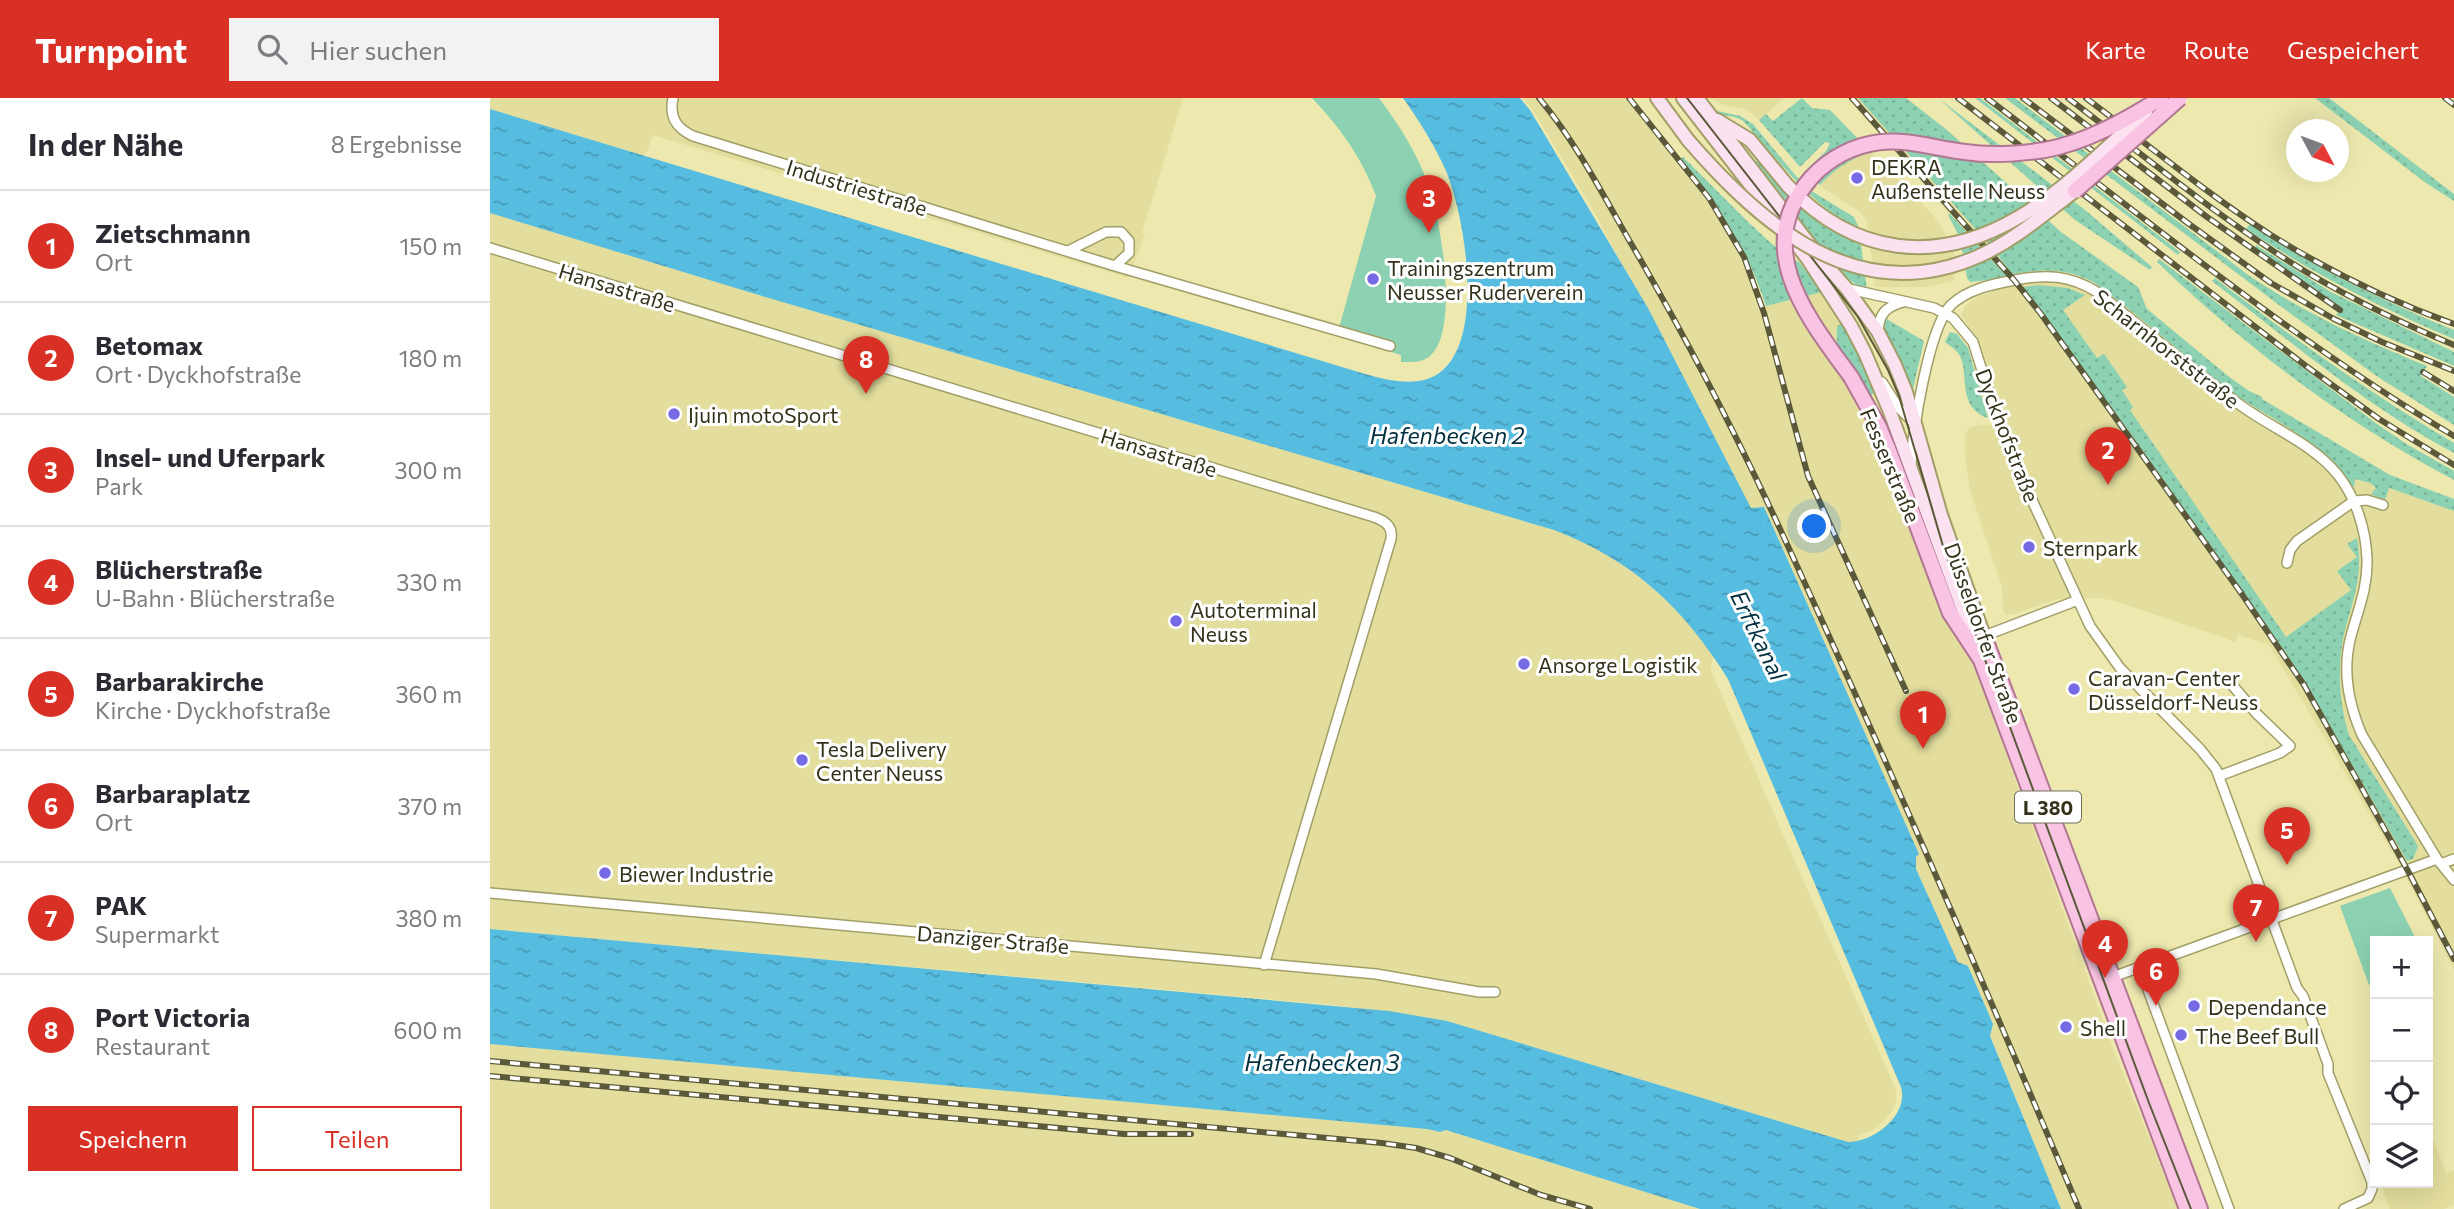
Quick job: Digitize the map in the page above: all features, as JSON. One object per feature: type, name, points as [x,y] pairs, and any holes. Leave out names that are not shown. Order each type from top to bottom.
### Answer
[{"type":"main road","points":[[1657,98],[1688,140],[1745,201],[1780,230],[1822,255],[1880,271],[1931,270],[1978,257],[2014,237],[2075,191],[2180,98]]},
{"type":"main road","name":"Düsseldorfer Straße","points":[[1683,98],[1807,258],[1865,353],[2106,980],[2200,1209]]},
{"type":"main road","name":"Düsseldorfer Straße","points":[[1697,98],[1847,289],[1878,332],[1895,365],[1941,515],[2187,1209]]},
{"type":"main road","name":"Fesserstraße","points":[[1697,98],[1717,120],[1750,141],[1788,186],[1819,215],[1860,237],[1887,245],[1916,248],[1960,243],[1993,231],[2034,208],[2161,98]]},
{"type":"main road","name":"Fesserstraße","points":[[1981,660],[1950,613],[1879,427],[1866,402],[1802,309],[1794,291],[1788,272],[1785,240],[1788,223],[1801,191],[1819,170],[1832,160],[1863,146],[1898,142],[1982,154],[2045,150],[2099,133],[2161,98]]},
{"type":"street","name":"Industriestraße","points":[[673,98],[673,118],[677,127],[693,136],[1115,266],[1390,346]]},
{"type":"street","points":[[1068,251],[1106,232],[1121,232],[1129,241],[1129,253],[1115,266]]},
{"type":"street","name":"Hansastraße","points":[[490,248],[1366,514],[1386,523],[1391,530],[1391,539],[1264,965]]},
{"type":"street","name":"Scharnhorststraße","points":[[1949,315],[1964,295],[1991,285],[2051,275],[2073,279],[2085,285],[2244,408],[2321,457],[2339,476],[2354,501],[2365,540],[2367,576],[2347,658],[2348,696],[2353,715],[2361,735],[2439,862],[2454,880]]},
{"type":"street","points":[[1847,289],[1906,301],[1949,315],[1935,331],[1915,424],[1911,469]]},
{"type":"street","points":[[1878,332],[1878,320],[1883,312],[1906,301]]},
{"type":"street","name":"Dyckhofstraße","points":[[1949,315],[1973,342],[2014,461],[2090,626],[2112,657],[2200,749],[2219,776],[2371,1182],[2370,1195],[2361,1206]]},
{"type":"street","points":[[1865,353],[1898,407],[1915,424]]},
{"type":"street","points":[[2287,563],[2290,550],[2297,541],[2354,501],[2367,500],[2383,505]]},
{"type":"street","points":[[1984,635],[2078,600]]},
{"type":"street","points":[[2219,776],[2280,753],[2290,746],[2233,685]]},
{"type":"street","points":[[2106,980],[2272,920],[2454,859]]},
{"type":"street","name":"Danziger Straße","points":[[490,893],[1376,974],[1479,992],[1495,992]]},
{"type":"street","points":[[2140,968],[2229,1209]]},
{"type":"street","points":[[2344,1209],[2361,1206]]},
{"type":"shaded area","points":[[490,98],[1183,98],[1142,233],[1145,234],[1129,278],[653,135],[645,156],[490,109]]},
{"type":"shaded area","points":[[1522,98],[1625,98],[1707,201],[1725,228],[1753,286],[1758,308],[1822,292],[1843,324],[1838,325],[1835,333],[1853,400],[1877,443],[1929,580],[1977,672],[2005,742],[2002,743],[2116,1056],[2178,1209],[2061,1209],[1990,1035],[1993,1024],[1968,966],[1958,962],[1916,869],[1916,857],[1763,507],[1751,508],[1590,204],[1532,109]]},
{"type":"shaded area","points":[[1711,98],[1785,98],[1759,120],[1746,109],[1722,105]]},
{"type":"shaded area","points":[[1847,98],[1858,98],[1989,244],[2021,284],[2051,281],[2093,295],[2240,411],[2306,452],[2334,479],[2345,476],[2354,487],[2354,479],[2370,483],[2384,500],[2388,488],[2454,511],[2454,970],[2398,862],[2269,645],[2238,635],[2236,642],[2101,598],[2058,599],[2014,614],[2007,615],[2003,611],[2002,587],[1970,490],[1965,436],[1969,428],[2004,424],[1983,351],[1961,314],[1972,300],[2013,285]]},
{"type":"shaded area","points":[[1871,152],[1933,215],[1943,230],[1955,255],[1954,281],[1925,287],[1875,287],[1867,221],[1861,213],[1820,186],[1833,171],[1855,157]]},
{"type":"shaded area","points":[[490,213],[1554,530],[1588,543],[1617,560],[1663,596],[1713,655],[1711,671],[1896,1090],[1896,1102],[1892,1111],[1872,1131],[1858,1135],[1859,1142],[1848,1142],[1447,1021],[1335,1005],[490,929]]},
{"type":"shaded area","points":[[490,1044],[1440,1132],[1446,1130],[1700,1209],[490,1209]]},
{"type":"shaded area","points":[[2433,1142],[2446,1173],[2454,1170],[2454,1205],[2443,1209],[2390,1209],[2382,1188],[2433,1188]]},
{"type":"green space","points":[[1312,98],[1379,98],[1407,140],[1425,175],[1438,224],[1446,299],[1439,342],[1431,355],[1417,362],[1401,362],[1401,355],[1337,335],[1376,196],[1349,144]]},
{"type":"green space","points":[[1802,98],[1812,108],[1830,110],[1871,152],[1843,165],[1820,185],[1804,172],[1826,151],[1830,143],[1825,142],[1800,167],[1759,120],[1766,114],[1773,121]]},
{"type":"green space","points":[[1858,98],[1906,98],[1947,130],[2061,232],[2138,287],[2147,309],[2228,376],[2390,475],[2454,499],[2454,511],[2389,488],[2385,500],[2371,494],[2376,488],[2370,483],[2355,479],[2354,487],[2351,486],[2340,470],[2312,444],[2229,390],[2093,282],[2073,274],[2054,271],[2012,274],[1989,244]]},
{"type":"green space","points":[[1938,98],[2085,210],[2152,267],[2150,270],[2075,220]]},
{"type":"green space","points":[[1975,98],[1980,98],[2180,252],[2178,255]]},
{"type":"green space","points":[[2005,98],[2015,98],[2251,277],[2337,326],[2427,366],[2421,376],[2454,397],[2454,425],[2378,377],[2283,308]]},
{"type":"green space","points":[[2315,98],[2329,98],[2454,194],[2454,201],[2349,124],[2349,119],[2342,119]]},
{"type":"green space","points":[[1713,110],[1740,116],[1753,124],[1796,176],[1813,192],[1854,217],[1859,228],[1817,201],[1743,121]]},
{"type":"green space","points":[[1683,157],[1772,244],[1800,263],[1822,292],[1766,306],[1750,265],[1730,228],[1680,159]]},
{"type":"green space","points":[[1759,160],[1804,210],[1845,238],[1861,245],[1867,290],[1854,283],[1823,253],[1754,163]]},
{"type":"green space","points":[[1950,214],[2008,278],[1970,282],[1960,238],[1948,215]]},
{"type":"green space","points":[[2250,224],[2349,282],[2454,330],[2454,339],[2322,275],[2246,229]]},
{"type":"green space","points":[[2256,245],[2331,292],[2454,352],[2454,366],[2336,315],[2342,308],[2255,248]]},
{"type":"green space","points":[[2159,259],[2377,424],[2454,471],[2454,480],[2374,434],[2298,382],[2191,294],[2157,262]]},
{"type":"green space","points":[[2215,278],[2332,364],[2454,443],[2454,453],[2360,394],[2212,281]]},
{"type":"green space","points":[[2038,285],[2068,288],[2085,295],[2063,310],[2097,358],[2104,354],[2127,387],[2122,390],[2133,407],[2130,410],[2286,637],[2351,590],[2337,571],[2357,557],[2347,544],[2357,538],[2358,575],[2340,659],[2343,710],[2349,735],[2418,847],[2413,859],[2407,861],[2306,684],[2281,646],[2023,287]]},
{"type":"green space","points":[[1885,318],[1924,341],[1913,389],[1885,332]]},
{"type":"green space","points":[[1843,324],[1875,393],[1869,396],[1841,354],[1836,335],[1838,325]]},
{"type":"green space","points":[[1950,332],[1957,334],[1968,348],[1988,418],[1971,406],[1967,397],[1962,360],[1945,342]]},
{"type":"green space","points":[[2390,888],[2414,936],[2370,936],[2369,985],[2340,906]]},
{"type":"water","points":[[1403,98],[1520,98],[1530,110],[1648,308],[1751,508],[1764,507],[1919,854],[1916,857],[1916,869],[1958,962],[1968,966],[1993,1024],[1990,1036],[2061,1209],[1700,1209],[1446,1130],[1440,1132],[490,1044],[490,929],[1389,1011],[1447,1021],[1848,1142],[1858,1141],[1878,1132],[1895,1117],[1902,1097],[1901,1087],[1728,679],[1711,653],[1674,608],[1654,589],[1609,556],[1554,530],[490,213],[490,109],[1365,374],[1396,381],[1418,381],[1438,374],[1446,367],[1457,349],[1464,326],[1467,272],[1459,216],[1446,171]]},
{"type":"tram line","points":[[1687,98],[1858,317],[1888,370],[1899,396],[1943,546],[2149,1103],[2191,1209]]},
{"type":"railway","points":[[1539,98],[1587,167],[1653,281],[1762,491],[1978,971],[2079,1209]]},
{"type":"railway","points":[[1629,98],[1709,198],[1744,257],[1764,313],[1808,476],[1906,691]]},
{"type":"railway","points":[[1852,98],[2041,314],[2241,593],[2304,685],[2454,959]]},
{"type":"railway","points":[[1958,98],[2306,366],[2379,419],[2454,465]]},
{"type":"railway","points":[[1987,98],[2274,317],[2454,436]]},
{"type":"railway","points":[[2023,98],[2271,283],[2334,319],[2454,371]]},
{"type":"railway","points":[[2051,98],[2207,217],[2340,310]]},
{"type":"railway","points":[[2068,98],[2203,202],[2287,260],[2369,306],[2454,345]]},
{"type":"railway","points":[[2086,98],[2200,186],[2271,235],[2360,284],[2454,324]]},
{"type":"railway","points":[[2445,98],[2454,105]]},
{"type":"railway","points":[[2423,372],[2454,391]]},
{"type":"railway","points":[[490,1061],[1382,1143],[1416,1148],[1450,1158],[1541,1195],[1590,1209]]},
{"type":"railway","points":[[490,1076],[1124,1134],[1191,1134]]},
{"type":"place","name":"DEKRA Außenstelle Neuss","points":[[1857,178]]},
{"type":"place","name":"Insel- und Uferpark","points":[[1429,233]]},
{"type":"place","name":"Trainingszentrum Neusser Ruderverein","points":[[1373,279]]},
{"type":"place","name":"Port Victoria","points":[[866,394]]},
{"type":"place","name":"Ijuin motoSport","points":[[674,414]]},
{"type":"place","name":"Betomax","points":[[2108,485]]},
{"type":"place","name":"Sternpark","points":[[2029,547]]},
{"type":"place","name":"Autoterminal Neuss","points":[[1176,621]]},
{"type":"place","name":"Ansorge Logistik","points":[[1524,664]]},
{"type":"place","name":"Caravan-Center Düsseldorf-Neuss","points":[[2074,689]]},
{"type":"place","name":"Zietschmann","points":[[1923,749]]},
{"type":"place","name":"Tesla Delivery Center Neuss","points":[[802,760]]},
{"type":"place","name":"Barbarakirche","points":[[2287,865]]},
{"type":"place","name":"Biewer Industrie","points":[[605,873]]},
{"type":"place","name":"PAK","points":[[2256,942]]},
{"type":"place","name":"Blücherstraße","points":[[2105,978]]},
{"type":"place","name":"Barbaraplatz","points":[[2156,1006]]},
{"type":"place","name":"Dependance","points":[[2194,1006]]},
{"type":"place","name":"Shell","points":[[2066,1027]]},
{"type":"place","name":"The Beef Bull","points":[[2181,1035]]},
{"type":"water label","name":"Hafenbecken 2","points":[[1447,435]]},
{"type":"water label","name":"Erftkanal","points":[[1759,635]]},
{"type":"water label","name":"Hafenbecken 3","points":[[1322,1062]]}]
